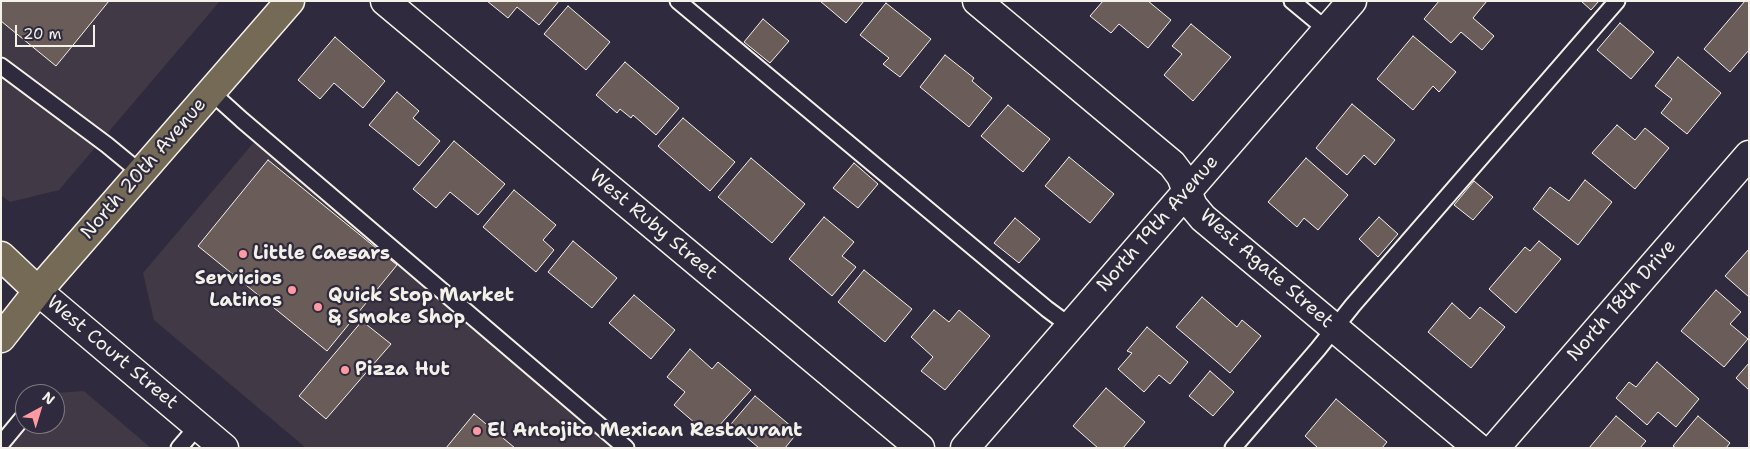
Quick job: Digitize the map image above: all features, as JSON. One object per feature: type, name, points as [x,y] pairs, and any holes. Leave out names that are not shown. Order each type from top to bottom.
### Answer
[{"type":"main road","name":"North 20th Avenue","points":[[1,338],[38,291],[290,1]]},
{"type":"main road","name":"West Court Street","points":[[1,256],[38,291]]},
{"type":"street","name":"West Ruby Street","points":[[385,1],[920,448]]},
{"type":"street","name":"West Agate Street","points":[[977,1],[1172,164],[1181,176],[1193,206],[1203,218],[1478,448]]},
{"type":"street","name":"North 19th Avenue","points":[[965,448],[1352,1]]},
{"type":"street","name":"North 18th Drive","points":[[1495,448],[1749,155]]},
{"type":"street","name":"West Court Street","points":[[38,291],[224,448]]},
{"type":"lane","points":[[678,1],[1039,303],[1070,326]]},
{"type":"lane","points":[[1292,1],[1326,30]]},
{"type":"lane","points":[[1233,448],[1353,305],[1617,1]]},
{"type":"lane","points":[[1,66],[106,144],[141,173]]},
{"type":"lane","points":[[211,92],[626,448]]},
{"type":"lane","points":[[179,448],[198,426]]},
{"type":"lane","points":[[1,444],[15,427]]},
{"type":"shaded area","points":[[1,1],[220,1],[59,190],[10,202],[1,195]]},
{"type":"shaded area","points":[[255,141],[614,448],[306,448],[154,320],[143,273]]},
{"type":"shaded area","points":[[84,391],[151,448],[1,448],[15,434],[65,434],[65,392]]},
{"type":"building","points":[[1,1],[109,1],[56,66],[1,21]]},
{"type":"building","points":[[487,1],[559,1],[539,25],[517,7],[508,18]]},
{"type":"building","points":[[820,1],[864,1],[846,23]]},
{"type":"building","points":[[1103,1],[1148,1],[1171,20],[1148,48],[1119,24],[1111,33],[1090,16]]},
{"type":"building","points":[[1439,1],[1487,1],[1473,18],[1494,36],[1482,50],[1461,32],[1451,43],[1424,19]]},
{"type":"building","points":[[1581,1],[1599,1],[1591,10]]},
{"type":"building","points":[[1745,1],[1749,1],[1749,50],[1730,72],[1704,49]]},
{"type":"building","points":[[886,3],[931,39],[900,77],[883,64],[889,58],[860,35]]},
{"type":"building","points":[[568,6],[610,42],[586,70],[544,34]]},
{"type":"building","points":[[763,19],[789,41],[770,63],[744,42]]},
{"type":"building","points":[[1620,23],[1654,52],[1631,79],[1597,50]]},
{"type":"building","points":[[1191,24],[1231,57],[1193,101],[1164,75],[1182,54],[1172,46]]},
{"type":"building","points":[[1413,36],[1456,72],[1439,92],[1433,86],[1413,110],[1377,79]]},
{"type":"building","points":[[335,37],[385,81],[363,108],[334,83],[320,99],[298,80]]},
{"type":"building","points":[[945,55],[974,78],[972,81],[992,98],[969,127],[920,87]]},
{"type":"building","points":[[1678,57],[1721,93],[1687,134],[1661,113],[1672,99],[1655,86]]},
{"type":"building","points":[[625,62],[679,108],[656,135],[633,115],[631,118],[620,109],[617,113],[596,95]]},
{"type":"building","points":[[397,92],[419,111],[413,118],[440,141],[419,166],[369,125]]},
{"type":"building","points":[[1352,104],[1395,140],[1375,165],[1364,155],[1347,175],[1316,148]]},
{"type":"building","points":[[1008,105],[1050,139],[1023,172],[981,136]]},
{"type":"building","points":[[683,118],[735,162],[710,191],[658,146]]},
{"type":"building","points":[[1617,125],[1635,140],[1645,128],[1669,148],[1635,189],[1592,153]]},
{"type":"building","points":[[454,141],[505,184],[478,215],[450,192],[436,208],[413,189]]},
{"type":"building","points":[[1069,157],[1114,194],[1090,223],[1045,186]]},
{"type":"building","points":[[751,158],[805,204],[772,243],[718,197]]},
{"type":"building","points":[[1306,158],[1348,195],[1318,230],[1304,218],[1297,227],[1268,202]]},
{"type":"building","points":[[268,160],[397,265],[327,351],[198,246]]},
{"type":"building","points":[[854,163],[878,184],[858,208],[833,188]]},
{"type":"building","points":[[1585,180],[1612,202],[1578,245],[1533,209],[1550,187],[1569,201]]},
{"type":"building","points":[[1474,181],[1493,197],[1473,220],[1454,205]]},
{"type":"building","points":[[514,190],[556,225],[543,240],[554,250],[536,272],[483,227]]},
{"type":"building","points":[[824,217],[854,242],[842,256],[856,267],[832,296],[789,259]]},
{"type":"building","points":[[1379,217],[1398,234],[1378,257],[1359,239]]},
{"type":"building","points":[[1015,218],[1040,239],[1019,263],[994,243]]},
{"type":"building","points":[[573,241],[617,278],[592,308],[548,272]]},
{"type":"building","points":[[1539,241],[1561,259],[1516,313],[1489,289],[1525,247],[1530,251]]},
{"type":"building","points":[[1749,249],[1749,297],[1725,276]]},
{"type":"building","points":[[864,270],[912,309],[885,342],[838,302]]},
{"type":"building","points":[[1716,290],[1741,312],[1730,324],[1748,339],[1724,367],[1681,331]]},
{"type":"building","points":[[634,295],[675,330],[651,359],[609,323]]},
{"type":"building","points":[[1202,297],[1237,327],[1242,320],[1261,336],[1230,373],[1176,327]]},
{"type":"building","points":[[1452,303],[1470,319],[1480,307],[1505,327],[1471,368],[1428,332]]},
{"type":"building","points":[[934,310],[949,322],[959,310],[990,336],[945,390],[921,371],[933,357],[911,337]]},
{"type":"building","name":"Pizza Hut","points":[[362,321],[391,344],[326,419],[299,396]]},
{"type":"building","points":[[1147,327],[1188,362],[1170,384],[1159,375],[1144,392],[1118,369],[1132,353],[1127,351]]},
{"type":"building","points":[[690,349],[712,369],[718,362],[751,390],[710,436],[674,405],[685,392],[667,377]]},
{"type":"building","points":[[1657,362],[1699,399],[1676,427],[1658,412],[1647,425],[1616,398],[1629,382],[1636,387]]},
{"type":"building","points":[[1749,363],[1749,390],[1736,378]]},
{"type":"building","points":[[1210,371],[1234,392],[1213,416],[1189,396]]},
{"type":"building","points":[[1106,388],[1145,422],[1123,448],[1098,448],[1073,426]]},
{"type":"building","points":[[755,396],[798,432],[785,448],[759,448],[731,424]]},
{"type":"building","points":[[1336,399],[1387,442],[1382,448],[1318,448],[1305,436]]},
{"type":"building","name":"El Antojito Mexican Restaurant","points":[[474,414],[515,448],[446,448]]},
{"type":"building","points":[[1616,416],[1646,441],[1640,448],[1589,448]]},
{"type":"building","points":[[1698,416],[1730,443],[1726,448],[1676,448],[1673,446]]},
{"type":"place","name":"Little Caesars","points":[[243,254]]},
{"type":"place","name":"Servicios Latinos","points":[[292,290]]},
{"type":"place","name":"Quick Stop Market & Smoke Shop","points":[[318,307]]},
{"type":"place","name":"Pizza Hut","points":[[345,370]]},
{"type":"place","name":"El Antojito Mexican Restaurant","points":[[477,431]]}]
